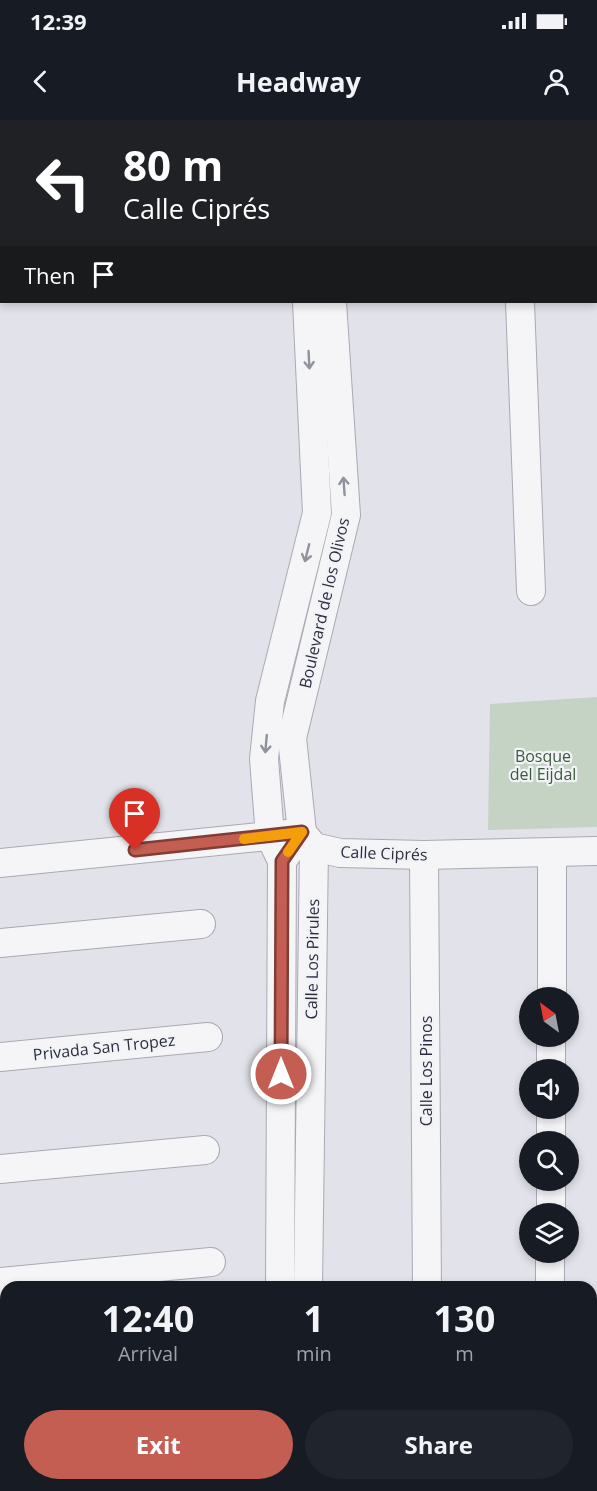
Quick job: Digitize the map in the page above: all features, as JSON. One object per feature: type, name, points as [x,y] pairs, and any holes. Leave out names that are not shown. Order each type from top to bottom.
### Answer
[{"type":"street","name":"Boulevard de los Olivos","points":[[280,1281],[282,861],[270,836],[264,759],[270,701],[317,513],[307,303]]},
{"type":"street","name":"Boulevard de los Olivos","points":[[308,839],[292,738],[346,515],[332,303]]},
{"type":"street","points":[[520,303],[531,591]]},
{"type":"street","name":"Calle Ciprés","points":[[0,863],[270,836],[308,839],[340,853],[424,855],[597,851]]},
{"type":"street","points":[[282,861],[308,839]]},
{"type":"street","name":"Calle Los Pirules","points":[[308,839],[308,1281]]},
{"type":"street","points":[[552,852],[552,987]]},
{"type":"street","name":"Calle Los Pinos","points":[[424,855],[427,1281]]},
{"type":"street","points":[[0,943],[201,924]]},
{"type":"street","name":"Privada San Tropez","points":[[0,1057],[208,1037]]},
{"type":"street","points":[[0,1168],[205,1150]]},
{"type":"street","points":[[11,1281],[211,1262]]},
{"type":"street","points":[[550,1263],[550,1281]]},
{"type":"green space","name":"Bosque del Eijdal","points":[[597,697],[597,827],[488,830],[490,704]]},
{"type":"slow traffic","points":[[244,839],[302,832],[288,852]]},
{"type":"route","points":[[135,850],[302,832],[282,861],[281,1074]]}]
